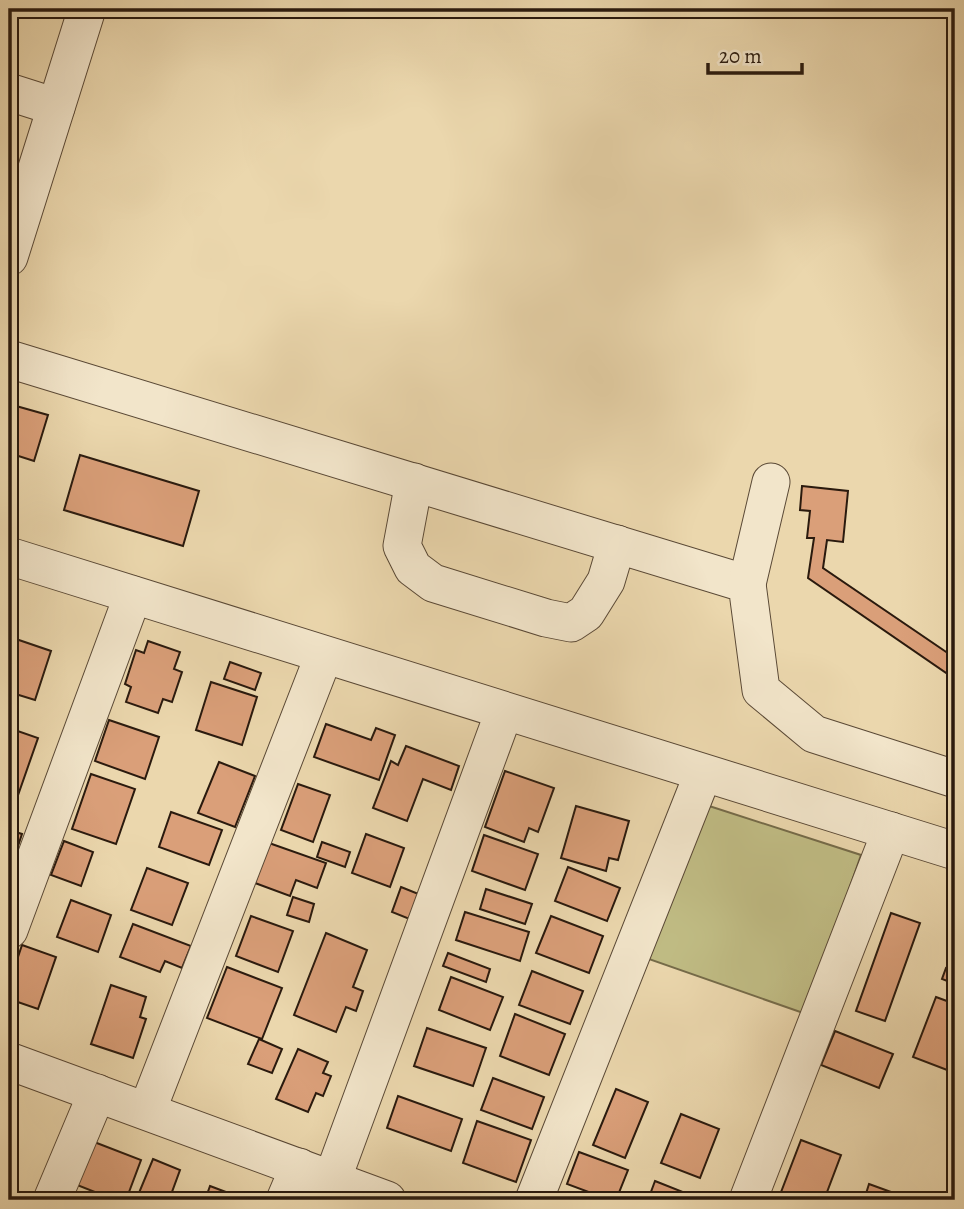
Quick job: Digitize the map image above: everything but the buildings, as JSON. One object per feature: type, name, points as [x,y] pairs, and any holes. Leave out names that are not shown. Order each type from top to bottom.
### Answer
[{"type":"street","points":[[9,257],[87,9]]},
{"type":"street","points":[[9,92],[56,107]]},
{"type":"street","points":[[9,359],[747,584]]},
{"type":"street","points":[[414,482],[402,546],[413,568],[433,583],[547,618],[570,623],[586,613],[606,581],[617,544]]},
{"type":"street","points":[[771,482],[747,584],[761,690],[814,734],[955,779]]},
{"type":"street","points":[[9,556],[955,851]]},
{"type":"street","points":[[9,930],[132,595]]},
{"type":"street","points":[[147,1111],[324,655]]},
{"type":"street","points":[[285,1200],[316,1173],[504,712]]},
{"type":"street","points":[[534,1200],[703,774]]},
{"type":"street","points":[[748,1200],[891,831]]},
{"type":"street","points":[[9,1061],[387,1200]]},
{"type":"street","points":[[52,1200],[97,1093]]},
{"type":"shaded area","points":[[703,804],[861,855],[806,1014],[643,957]]}]
